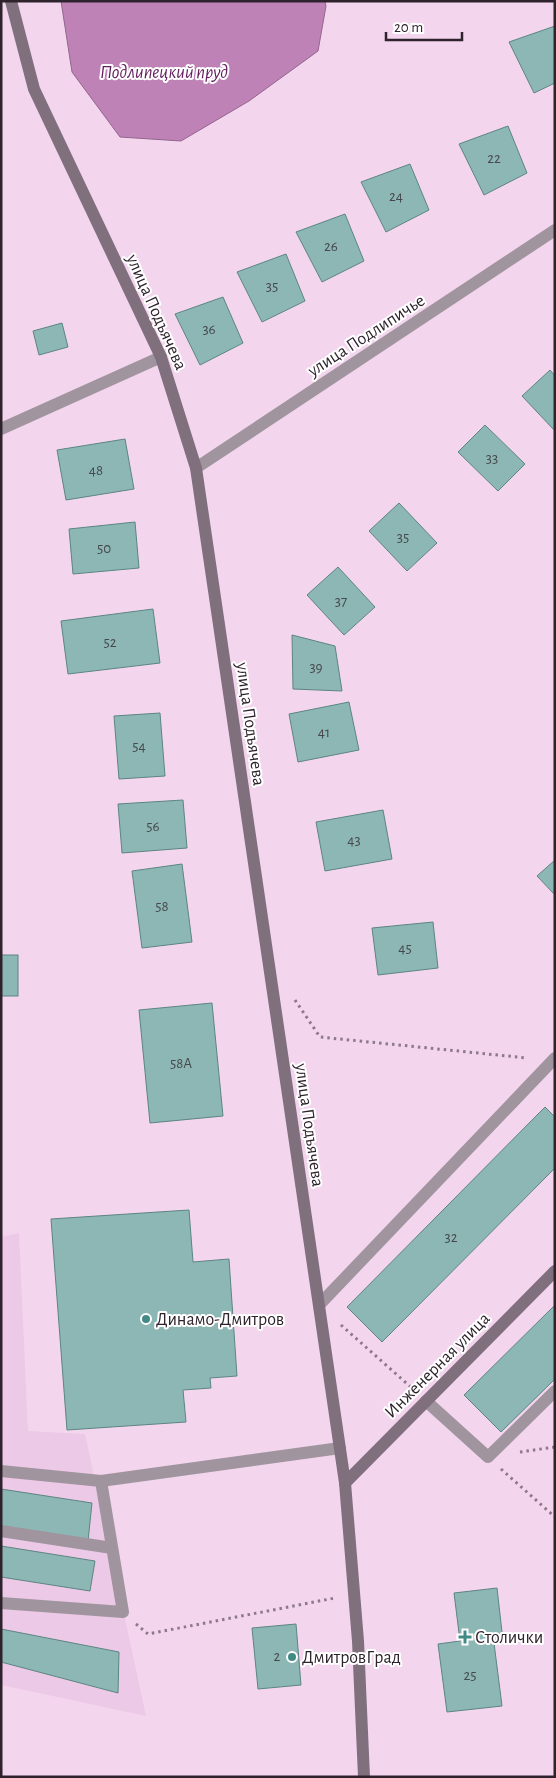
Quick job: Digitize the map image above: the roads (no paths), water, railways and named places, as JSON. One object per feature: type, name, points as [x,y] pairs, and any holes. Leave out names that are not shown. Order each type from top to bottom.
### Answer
[{"type":"main road","name":"улица Подъячева","points":[[10,1],[34,89],[162,357],[196,468],[345,1483],[354,1594],[364,1777]]},
{"type":"main road","name":"Инженерная улица","points":[[345,1483],[555,1271]]},
{"type":"street","name":"улица Подлипичье","points":[[196,468],[555,230]]},
{"type":"street","points":[[1,428],[162,357]]},
{"type":"street","points":[[318,1305],[554,1060]]},
{"type":"street","points":[[426,1401],[488,1457],[555,1391]]},
{"type":"street","points":[[1,1471],[101,1481],[340,1448]]},
{"type":"street","points":[[1,1603],[123,1612],[101,1481]]},
{"type":"street","points":[[1,1531],[112,1548]]},
{"type":"water","name":"Подлипецкий пруд","points":[[61,1],[325,1],[326,6],[318,51],[249,101],[181,141],[120,137],[72,72]]},
{"type":"place","name":"Динамо-Дмитров","points":[[146,1319]]},
{"type":"place","name":"Столички","points":[[465,1637]]},
{"type":"place","name":"ДмитровГрад","points":[[292,1657]]}]
